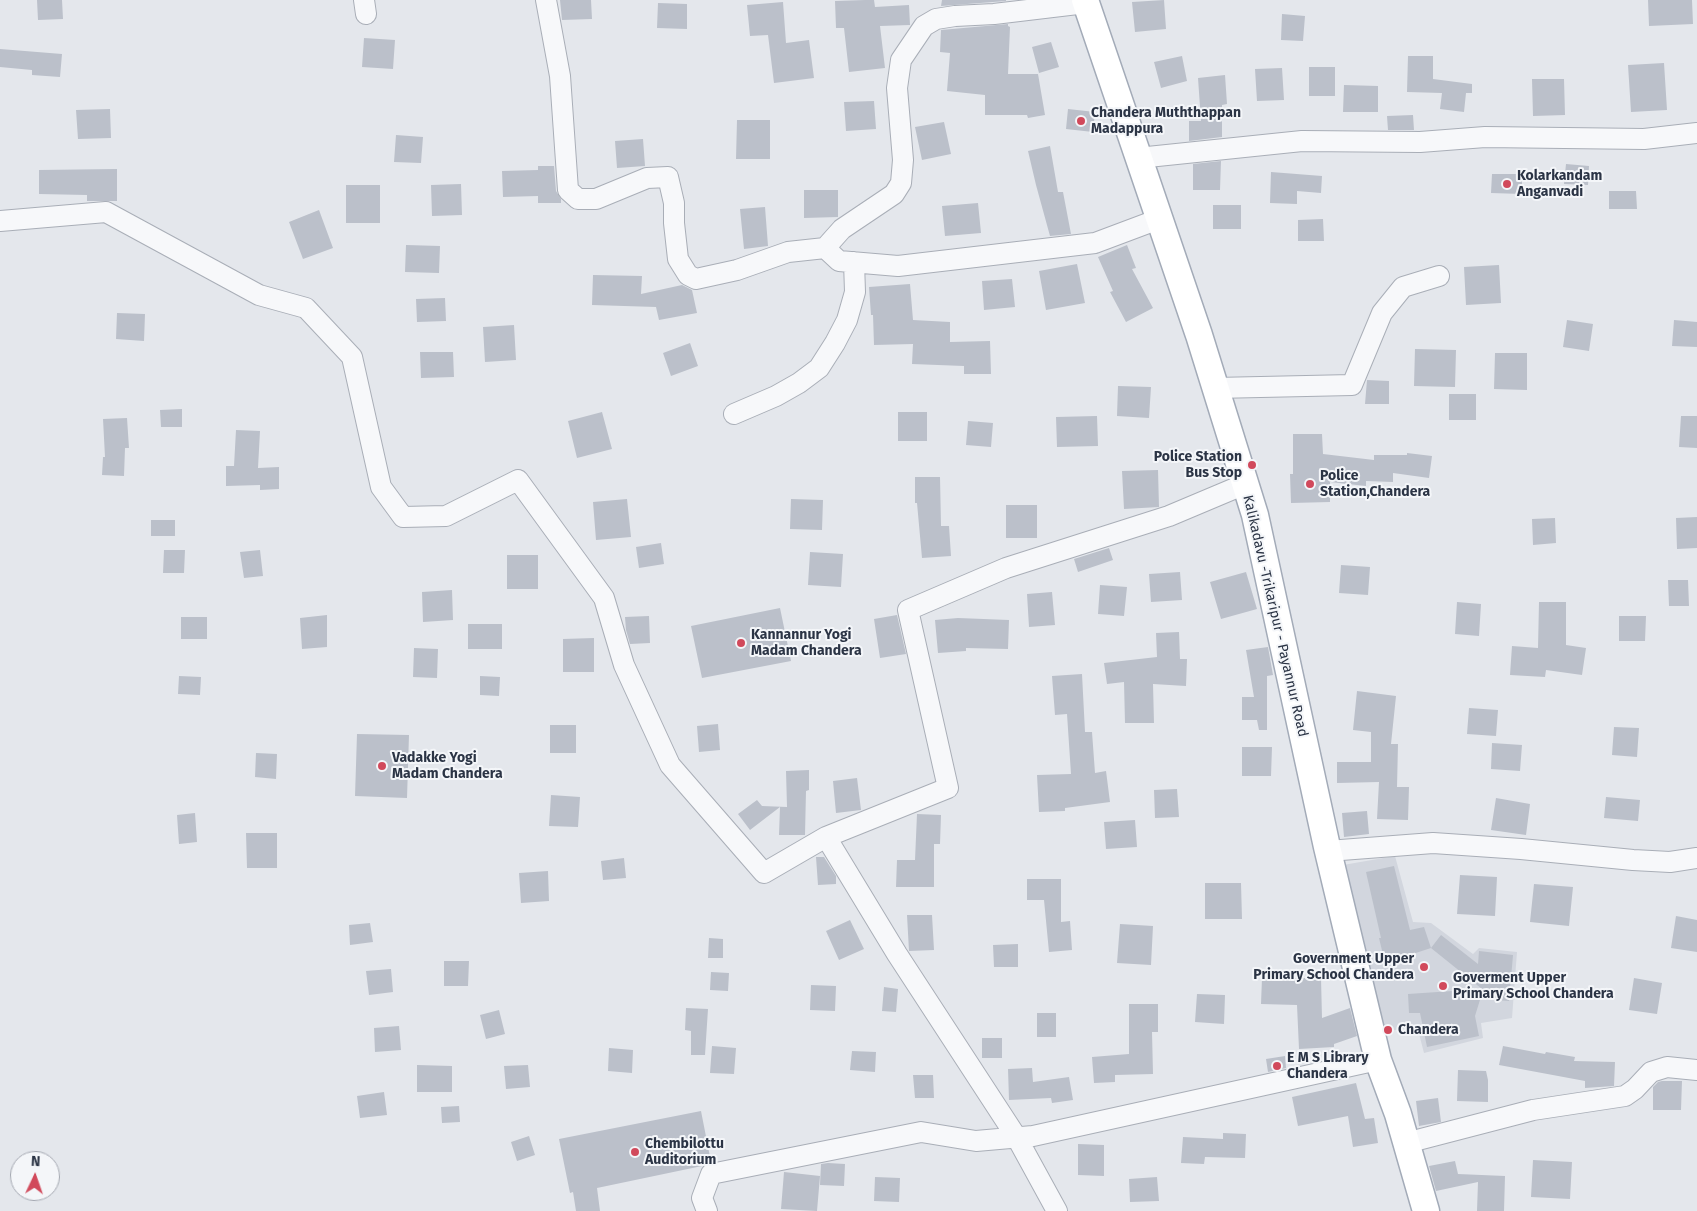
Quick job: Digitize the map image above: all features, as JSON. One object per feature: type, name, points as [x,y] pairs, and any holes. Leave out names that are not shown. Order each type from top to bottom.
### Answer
[{"type":"main road","name":"Kalikadavu -Trikaripur - Payannur Road","points":[[1085,2],[1159,219],[1255,515],[1328,851],[1378,1060],[1398,1114],[1426,1211]]},
{"type":"street","points":[[546,0],[560,76],[568,190],[578,199],[596,199],[647,178],[668,177],[674,203],[678,259],[688,275],[696,279],[737,270],[788,252],[825,248],[842,229],[894,194],[901,183],[904,160],[897,88],[901,60],[924,26],[936,19],[955,16],[994,14],[1085,2]]},
{"type":"street","points":[[1138,158],[1302,141],[1420,142],[1485,137],[1644,138],[1697,133]]},
{"type":"street","points":[[0,221],[106,212],[259,295],[306,308],[352,357],[381,487],[403,517],[446,516],[518,480],[604,598],[624,665],[670,765],[764,873],[826,837],[948,788],[908,610],[1006,568],[1170,516],[1245,484]]},
{"type":"street","points":[[825,248],[839,261],[898,266],[1095,243],[1159,219]]},
{"type":"street","points":[[734,414],[776,396],[799,383],[819,368],[847,320],[855,292],[854,262]]},
{"type":"street","points":[[1215,388],[1352,385],[1382,313],[1403,287],[1439,276]]},
{"type":"street","points":[[826,837],[897,954],[1017,1138],[1057,1211]]},
{"type":"street","points":[[1328,851],[1433,843],[1633,860],[1670,862],[1697,858]]},
{"type":"street","points":[[707,1211],[702,1198],[710,1174],[921,1132],[976,1140],[1033,1136],[1378,1060]]},
{"type":"street","points":[[1406,1143],[1533,1110],[1625,1096],[1635,1089],[1651,1072],[1667,1067],[1697,1070]]},
{"type":"shaded area","name":"Goverment Upper Primary School Chandera","points":[[1395,856],[1413,922],[1431,923],[1473,954],[1479,948],[1517,952],[1512,1018],[1481,1023],[1483,1038],[1424,1053],[1417,1026],[1384,1032],[1343,865]]},
{"type":"building","points":[[37,0],[62,0],[63,19],[38,20]]},
{"type":"building","points":[[560,0],[591,0],[592,19],[562,20]]},
{"type":"building","points":[[874,0],[875,7],[909,5],[910,25],[880,26],[885,68],[849,72],[844,28],[836,28],[835,1]]},
{"type":"building","points":[[942,0],[1006,0],[1006,1],[941,6]]},
{"type":"building","points":[[1164,0],[1166,29],[1135,32],[1132,2]]},
{"type":"building","points":[[1648,0],[1692,0],[1693,24],[1649,26]]},
{"type":"building","points":[[783,2],[786,43],[809,40],[814,78],[774,83],[768,35],[750,36],[747,5]]},
{"type":"building","points":[[658,3],[687,4],[687,29],[657,28]]},
{"type":"building","points":[[1282,14],[1305,16],[1303,41],[1281,40]]},
{"type":"building","points":[[1008,24],[1010,27],[1008,74],[1038,74],[1045,115],[1028,118],[1027,115],[985,115],[985,95],[947,91],[950,53],[940,52],[941,30]]},
{"type":"building","points":[[364,38],[395,40],[393,69],[362,67]]},
{"type":"building","points":[[1051,42],[1059,67],[1039,73],[1032,47]]},
{"type":"building","points":[[0,49],[62,54],[60,77],[32,75],[32,70],[0,67]]},
{"type":"building","points":[[1182,56],[1187,81],[1161,88],[1154,62]]},
{"type":"building","points":[[1408,56],[1433,56],[1433,79],[1472,84],[1472,93],[1466,93],[1464,112],[1440,109],[1442,93],[1407,92]]},
{"type":"building","points":[[1664,63],[1667,110],[1631,112],[1628,65]]},
{"type":"building","points":[[1309,67],[1335,67],[1335,96],[1309,96]]},
{"type":"building","points":[[1282,68],[1284,100],[1257,101],[1255,69]]},
{"type":"building","points":[[1225,75],[1227,104],[1222,105],[1222,137],[1189,141],[1189,121],[1201,121],[1198,78]]},
{"type":"building","points":[[1532,79],[1564,79],[1565,115],[1533,116]]},
{"type":"building","points":[[1344,85],[1378,86],[1378,112],[1343,112]]},
{"type":"building","points":[[874,101],[876,129],[846,131],[844,102]]},
{"type":"building","points":[[110,109],[111,138],[78,139],[76,110]]},
{"type":"building","name":"Chandera Muththappan Madappura","points":[[1068,109],[1095,112],[1093,132],[1066,129]]},
{"type":"building","points":[[1413,115],[1414,130],[1388,130],[1387,116]]},
{"type":"building","points":[[737,120],[770,120],[770,159],[736,159]]},
{"type":"building","points":[[944,122],[951,154],[922,160],[915,127]]},
{"type":"building","points":[[396,135],[423,137],[421,163],[394,162]]},
{"type":"building","points":[[643,139],[645,166],[617,168],[615,141]]},
{"type":"building","points":[[1050,146],[1058,192],[1063,192],[1071,234],[1050,236],[1036,185],[1028,151]]},
{"type":"building","points":[[1221,161],[1220,190],[1193,190],[1193,164]]},
{"type":"building","points":[[1566,164],[1589,166],[1588,185],[1564,184]]},
{"type":"building","points":[[538,166],[554,166],[556,191],[561,199],[561,203],[538,203],[538,196],[503,197],[502,171],[538,170]]},
{"type":"building","points":[[117,169],[117,201],[87,201],[87,195],[39,194],[39,170]]},
{"type":"building","points":[[1271,172],[1322,176],[1321,193],[1297,191],[1297,204],[1270,203]]},
{"type":"building","name":"Kolarkandam Anganvadi","points":[[1492,174],[1522,174],[1522,194],[1491,193]]},
{"type":"building","points":[[461,184],[462,215],[432,216],[431,185]]},
{"type":"building","points":[[346,185],[380,185],[380,223],[346,223]]},
{"type":"building","points":[[804,190],[838,190],[838,217],[804,218]]},
{"type":"building","points":[[1609,191],[1636,191],[1637,209],[1609,209]]},
{"type":"building","points":[[978,203],[981,233],[945,236],[942,206]]},
{"type":"building","points":[[1213,205],[1241,205],[1241,229],[1213,229]]},
{"type":"building","points":[[765,207],[768,246],[744,249],[740,209]]},
{"type":"building","points":[[319,210],[333,248],[303,259],[289,222]]},
{"type":"building","points":[[1323,219],[1324,241],[1298,241],[1298,220]]},
{"type":"building","points":[[406,245],[440,246],[439,273],[405,272]]},
{"type":"building","points":[[1127,245],[1136,268],[1132,269],[1153,308],[1126,322],[1110,292],[1113,291],[1098,257]]},
{"type":"building","points":[[1077,264],[1085,303],[1046,310],[1039,271]]},
{"type":"building","points":[[1499,265],[1501,303],[1466,305],[1464,267]]},
{"type":"building","points":[[593,275],[642,276],[641,294],[682,285],[692,290],[697,313],[659,320],[656,307],[592,305]]},
{"type":"building","points":[[1012,279],[1015,307],[984,310],[982,281]]},
{"type":"building","points":[[910,284],[913,320],[950,322],[950,342],[990,341],[991,374],[964,374],[964,366],[912,364],[913,344],[874,345],[873,315],[871,315],[869,287]]},
{"type":"building","points":[[445,298],[446,321],[417,322],[416,299]]},
{"type":"building","points":[[117,313],[145,314],[144,341],[116,339]]},
{"type":"building","points":[[1567,320],[1593,324],[1589,351],[1563,347]]},
{"type":"building","points":[[1674,320],[1697,322],[1697,347],[1672,346]]},
{"type":"building","points":[[514,325],[516,360],[485,362],[483,327]]},
{"type":"building","points":[[690,343],[698,366],[671,376],[663,353]]},
{"type":"building","points":[[1415,349],[1456,350],[1455,387],[1414,386]]},
{"type":"building","points":[[420,352],[453,352],[454,377],[421,378]]},
{"type":"building","points":[[1495,353],[1527,353],[1527,390],[1494,389]]},
{"type":"building","points":[[1367,380],[1389,381],[1389,404],[1365,404]]},
{"type":"building","points":[[1118,386],[1151,387],[1149,418],[1117,416]]},
{"type":"building","points":[[1449,394],[1476,394],[1476,420],[1449,420]]},
{"type":"building","points":[[182,409],[182,427],[161,427],[160,410]]},
{"type":"building","points":[[602,412],[612,449],[577,458],[568,421]]},
{"type":"building","points":[[898,412],[927,412],[927,441],[898,441]]},
{"type":"building","points":[[1097,416],[1098,446],[1057,447],[1056,417]]},
{"type":"building","points":[[1681,416],[1697,416],[1697,448],[1679,447]]},
{"type":"building","points":[[127,418],[129,448],[125,448],[124,476],[102,475],[103,457],[105,457],[103,419]]},
{"type":"building","points":[[968,421],[993,423],[991,447],[966,445]]},
{"type":"building","points":[[236,430],[260,431],[258,468],[279,467],[279,489],[260,490],[260,485],[226,486],[226,466],[234,466]]},
{"type":"building","points":[[1293,434],[1322,434],[1323,454],[1374,460],[1374,455],[1407,455],[1407,453],[1432,456],[1429,478],[1393,473],[1393,482],[1366,481],[1366,486],[1330,482],[1330,502],[1291,503],[1290,474],[1293,474]]},
{"type":"building","points":[[1158,470],[1159,507],[1124,509],[1122,471]]},
{"type":"building","points":[[915,477],[940,477],[941,526],[949,526],[951,556],[922,558],[917,503],[915,503]]},
{"type":"building","points":[[627,499],[631,537],[596,540],[593,502]]},
{"type":"building","points":[[791,499],[823,500],[822,530],[790,529]]},
{"type":"building","points":[[1006,505],[1037,505],[1037,538],[1006,538]]},
{"type":"building","points":[[1697,517],[1697,548],[1677,549],[1676,518]]},
{"type":"building","points":[[1555,518],[1556,543],[1533,545],[1532,519]]},
{"type":"building","points":[[151,520],[175,520],[175,536],[151,536]]},
{"type":"building","points":[[661,543],[664,564],[639,568],[636,547]]},
{"type":"building","points":[[1109,548],[1113,560],[1078,572],[1074,559]]},
{"type":"building","points":[[164,550],[185,550],[184,573],[163,573]]},
{"type":"building","points":[[260,550],[263,576],[244,578],[240,552]]},
{"type":"building","points":[[810,552],[843,554],[841,587],[808,585]]},
{"type":"building","points":[[507,555],[538,555],[538,589],[507,589]]},
{"type":"building","points":[[1341,565],[1370,567],[1368,595],[1339,593]]},
{"type":"building","points":[[1180,572],[1182,600],[1151,602],[1149,574]]},
{"type":"building","points":[[1246,572],[1257,609],[1221,619],[1210,582]]},
{"type":"building","points":[[1668,580],[1688,580],[1689,606],[1669,606]]},
{"type":"building","points":[[1100,585],[1127,587],[1124,616],[1098,614]]},
{"type":"building","points":[[452,590],[453,620],[423,622],[422,592]]},
{"type":"building","points":[[1052,592],[1055,625],[1029,627],[1027,594]]},
{"type":"building","points":[[1457,602],[1481,604],[1479,636],[1455,634]]},
{"type":"building","points":[[1539,602],[1566,602],[1566,645],[1586,648],[1582,675],[1546,670],[1545,677],[1510,675],[1512,646],[1538,648]]},
{"type":"building","name":"Kannannur Yogi Madam Chandera","points":[[780,608],[791,661],[702,678],[691,626]]},
{"type":"building","points":[[327,615],[327,647],[302,649],[300,618]]},
{"type":"building","points":[[897,615],[906,654],[880,658],[874,619]]},
{"type":"building","points":[[649,616],[650,643],[630,644],[625,617]]},
{"type":"building","points":[[1619,616],[1646,616],[1645,641],[1619,641]]},
{"type":"building","points":[[181,617],[207,617],[207,639],[181,639]]},
{"type":"building","points":[[958,618],[1009,620],[1008,649],[966,648],[966,651],[938,653],[935,620]]},
{"type":"building","points":[[468,624],[502,624],[502,649],[468,649]]},
{"type":"building","points":[[1179,632],[1180,659],[1187,659],[1186,686],[1153,684],[1154,723],[1125,723],[1124,682],[1107,684],[1104,663],[1157,657],[1156,633]]},
{"type":"building","points":[[594,638],[594,672],[563,672],[563,639]]},
{"type":"building","points":[[1268,647],[1273,675],[1267,676],[1267,730],[1259,730],[1257,720],[1242,720],[1242,697],[1254,697],[1246,650]]},
{"type":"building","points":[[414,648],[438,649],[437,678],[413,677]]},
{"type":"building","points":[[1082,674],[1085,732],[1092,732],[1095,773],[1106,771],[1110,802],[1065,808],[1065,811],[1039,812],[1037,775],[1071,774],[1067,714],[1055,715],[1052,676]]},
{"type":"building","points":[[179,676],[201,677],[200,695],[178,694]]},
{"type":"building","points":[[480,676],[500,677],[499,696],[480,695]]},
{"type":"building","points":[[1357,691],[1396,696],[1391,744],[1398,744],[1397,787],[1409,787],[1408,820],[1377,819],[1379,782],[1337,783],[1337,762],[1371,762],[1371,732],[1353,730]]},
{"type":"building","points":[[1469,708],[1498,710],[1496,736],[1467,734]]},
{"type":"building","points":[[718,724],[720,750],[699,752],[697,726]]},
{"type":"building","points":[[550,725],[576,725],[576,753],[550,753]]},
{"type":"building","points":[[1614,727],[1639,728],[1637,757],[1612,755]]},
{"type":"building","name":"Vadakke Yogi Madam Chandera","points":[[357,734],[409,735],[407,798],[355,796]]},
{"type":"building","points":[[1492,743],[1522,745],[1520,771],[1491,769]]},
{"type":"building","points":[[1242,747],[1272,747],[1271,776],[1242,776]]},
{"type":"building","points":[[256,753],[277,754],[276,779],[255,777]]},
{"type":"building","points":[[809,770],[809,790],[806,791],[805,835],[779,835],[780,807],[750,830],[738,814],[757,800],[762,806],[787,807],[786,771]]},
{"type":"building","points":[[857,778],[861,810],[836,813],[833,781]]},
{"type":"building","points":[[1177,789],[1179,817],[1155,818],[1154,790]]},
{"type":"building","points":[[551,795],[580,797],[578,827],[549,826]]},
{"type":"building","points":[[1606,797],[1640,800],[1638,821],[1604,818]]},
{"type":"building","points":[[1496,798],[1530,804],[1526,835],[1491,830]]},
{"type":"building","points":[[1367,811],[1369,834],[1344,837],[1342,813]]},
{"type":"building","points":[[195,813],[197,842],[179,844],[177,815]]},
{"type":"building","points":[[917,814],[941,815],[940,844],[934,844],[934,887],[896,887],[897,860],[915,860]]},
{"type":"building","points":[[1135,820],[1137,847],[1106,849],[1104,822]]},
{"type":"building","points":[[246,833],[277,833],[277,868],[247,868]]},
{"type":"building","points":[[816,857],[824,857],[836,876],[836,884],[818,885]]},
{"type":"building","points":[[624,858],[626,878],[603,880],[601,861]]},
{"type":"building","points":[[1394,866],[1410,930],[1424,927],[1431,948],[1385,963],[1366,872]]},
{"type":"building","points":[[548,871],[549,901],[521,903],[519,873]]},
{"type":"building","points":[[1460,875],[1497,877],[1495,916],[1457,914]]},
{"type":"building","points":[[1027,879],[1061,879],[1061,922],[1070,921],[1072,950],[1049,952],[1044,900],[1027,900]]},
{"type":"building","points":[[1205,883],[1241,883],[1242,919],[1205,919]]},
{"type":"building","points":[[1534,884],[1573,887],[1569,926],[1530,922]]},
{"type":"building","points":[[907,915],[932,915],[934,950],[909,951]]},
{"type":"building","points":[[1676,916],[1697,920],[1697,952],[1671,948]]},
{"type":"building","points":[[850,920],[864,949],[839,960],[826,931]]},
{"type":"building","points":[[370,923],[373,942],[350,945],[349,925]]},
{"type":"building","points":[[1120,924],[1153,926],[1151,965],[1117,963]]},
{"type":"building","points":[[1441,935],[1478,964],[1479,951],[1513,955],[1509,1001],[1496,1000],[1483,990],[1475,1016],[1479,1036],[1427,1047],[1420,1013],[1409,1013],[1408,994],[1482,989],[1431,948]]},
{"type":"building","points":[[709,938],[723,939],[723,958],[708,958]]},
{"type":"building","points":[[1018,944],[1018,967],[994,967],[993,945]]},
{"type":"building","points":[[444,961],[469,961],[468,986],[444,986]]},
{"type":"building","points":[[391,969],[393,992],[369,995],[366,971]]},
{"type":"building","points":[[711,972],[729,973],[728,991],[710,990]]},
{"type":"building","points":[[1262,978],[1321,978],[1322,1018],[1350,1008],[1357,1036],[1334,1044],[1334,1047],[1299,1049],[1297,1005],[1261,1004]]},
{"type":"building","points":[[1634,978],[1662,983],[1657,1014],[1629,1010]]},
{"type":"building","points":[[811,985],[836,986],[835,1011],[810,1010]]},
{"type":"building","points":[[884,987],[898,989],[896,1012],[882,1011]]},
{"type":"building","points":[[1197,994],[1225,995],[1224,1024],[1195,1022]]},
{"type":"building","points":[[1129,1004],[1158,1004],[1158,1032],[1152,1032],[1153,1074],[1115,1075],[1115,1082],[1094,1083],[1092,1057],[1129,1054]]},
{"type":"building","points":[[686,1008],[708,1009],[705,1055],[691,1055],[691,1031],[685,1030]]},
{"type":"building","points":[[499,1010],[505,1034],[486,1039],[480,1015]]},
{"type":"building","points":[[1037,1013],[1056,1013],[1056,1037],[1037,1037]]},
{"type":"building","points":[[399,1026],[401,1050],[375,1052],[374,1028]]},
{"type":"building","points":[[982,1038],[1002,1038],[1002,1058],[982,1058]]},
{"type":"building","points":[[712,1046],[736,1048],[734,1074],[710,1073]]},
{"type":"building","points":[[1503,1046],[1545,1054],[1546,1052],[1575,1057],[1574,1061],[1615,1062],[1614,1086],[1585,1088],[1585,1081],[1499,1065]]},
{"type":"building","points":[[609,1048],[633,1050],[632,1073],[608,1071]]},
{"type":"building","points":[[852,1051],[876,1052],[875,1072],[850,1070]]},
{"type":"building","name":"E M S Library Chandera","points":[[1285,1056],[1286,1068],[1268,1072],[1266,1059]]},
{"type":"building","points":[[417,1065],[452,1066],[452,1092],[417,1092]]},
{"type":"building","points":[[528,1065],[530,1087],[506,1089],[504,1066]]},
{"type":"building","points":[[1032,1068],[1033,1082],[1069,1077],[1073,1100],[1052,1103],[1051,1098],[1009,1100],[1008,1069]]},
{"type":"building","points":[[1458,1070],[1486,1071],[1488,1102],[1457,1101]]},
{"type":"building","points":[[913,1075],[933,1075],[934,1098],[915,1098]]},
{"type":"building","points":[[1662,1081],[1682,1081],[1681,1110],[1653,1110],[1653,1087]]},
{"type":"building","points":[[1356,1083],[1365,1119],[1374,1118],[1378,1143],[1353,1147],[1348,1116],[1298,1126],[1292,1097]]},
{"type":"building","points":[[384,1092],[387,1115],[360,1118],[357,1096]]},
{"type":"building","points":[[1438,1098],[1441,1122],[1419,1126],[1416,1101]]},
{"type":"building","points":[[459,1106],[460,1122],[442,1123],[441,1107]]},
{"type":"building","name":"Chembilottu Auditorium","points":[[701,1111],[711,1162],[702,1166],[597,1188],[600,1211],[576,1211],[573,1192],[570,1193],[559,1139]]},
{"type":"building","points":[[1223,1133],[1246,1134],[1245,1158],[1205,1157],[1204,1164],[1181,1163],[1183,1137],[1223,1139]]},
{"type":"building","points":[[529,1136],[535,1155],[517,1161],[511,1142]]},
{"type":"building","points":[[1078,1144],[1104,1145],[1104,1176],[1078,1175]]},
{"type":"building","points":[[1533,1160],[1572,1162],[1570,1199],[1531,1197]]},
{"type":"building","points":[[1455,1161],[1458,1174],[1505,1176],[1504,1211],[1477,1211],[1478,1182],[1436,1191],[1429,1166]]},
{"type":"building","points":[[821,1164],[845,1164],[844,1186],[820,1185]]},
{"type":"building","points":[[784,1172],[820,1176],[817,1211],[781,1209]]},
{"type":"building","points":[[875,1177],[900,1178],[899,1202],[874,1201]]},
{"type":"building","points":[[1157,1177],[1159,1201],[1130,1202],[1129,1179]]},
{"type":"place","name":"Chandera Muththappan Madappura","points":[[1081,121]]},
{"type":"place","name":"Kolarkandam Anganvadi","points":[[1507,184]]},
{"type":"place","name":"Police Station Bus Stop","points":[[1252,465]]},
{"type":"place","name":"Police Station,Chandera","points":[[1310,484]]},
{"type":"place","name":"Kannannur Yogi Madam Chandera","points":[[741,643]]},
{"type":"place","name":"Vadakke Yogi Madam Chandera","points":[[382,766]]},
{"type":"place","name":"Government Upper Primary School Chandera","points":[[1424,967]]},
{"type":"place","name":"Goverment Upper Primary School Chandera","points":[[1443,986]]},
{"type":"place","name":"Chandera","points":[[1388,1030]]},
{"type":"place","name":"E M S Library Chandera","points":[[1277,1066]]},
{"type":"place","name":"Chembilottu Auditorium","points":[[635,1152]]}]
